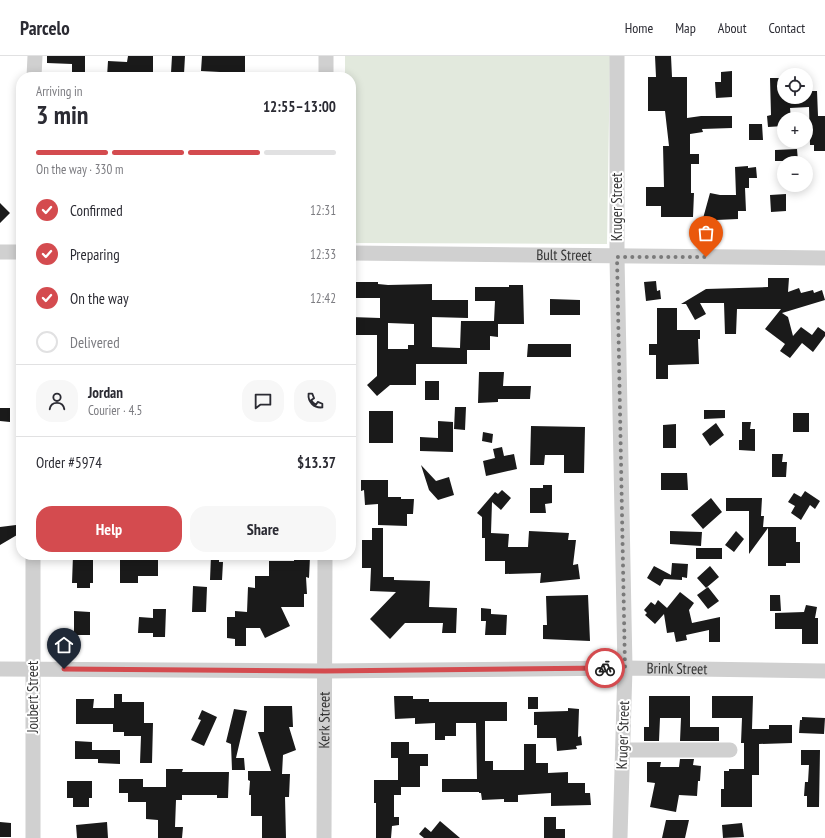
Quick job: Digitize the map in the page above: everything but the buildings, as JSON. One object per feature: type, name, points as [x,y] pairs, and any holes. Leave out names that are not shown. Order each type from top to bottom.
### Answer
[{"type":"street","points":[[34,72],[35,56]]},
{"type":"street","points":[[326,56],[326,72]]},
{"type":"street","name":"Kruger Street","points":[[617,56],[617,257],[625,668],[620,838]]},
{"type":"street","points":[[0,252],[16,252]]},
{"type":"street","name":"Bult Street","points":[[356,253],[825,258]]},
{"type":"street","name":"Joubert Street","points":[[32,838],[33,560]]},
{"type":"street","name":"Kerk Street","points":[[324,838],[325,560]]},
{"type":"street","name":"Brink Street","points":[[0,669],[325,671],[625,668],[825,671]]},
{"type":"street","points":[[623,750],[730,750]]},
{"type":"shaded area","points":[[345,56],[610,56],[607,244],[356,243],[356,72],[345,72]]},
{"type":"way so far","points":[[605,668],[625,668],[617,257],[706,257]]},
{"type":"route","points":[[64,669],[325,671],[605,668]]}]
